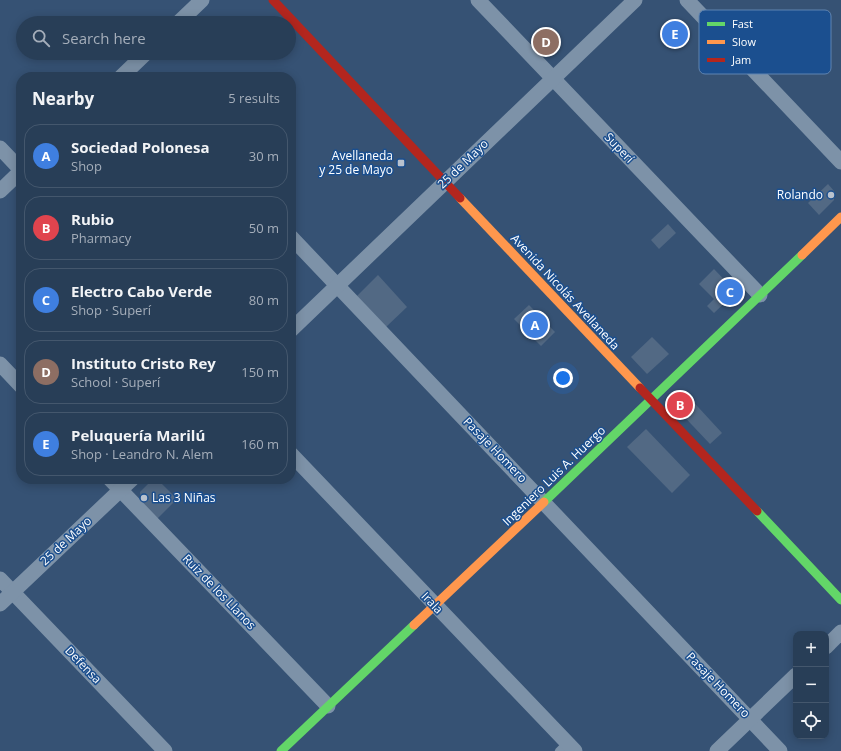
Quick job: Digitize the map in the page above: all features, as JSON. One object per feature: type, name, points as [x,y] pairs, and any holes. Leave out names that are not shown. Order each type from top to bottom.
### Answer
[{"type":"main road","name":"Avenida Nicolás Avellaneda","points":[[273,0],[288,16]]},
{"type":"main road","name":"Avenida Nicolás Avellaneda","points":[[296,24],[841,600]]},
{"type":"main road","name":"Ingeniero Luis A. Huergo","points":[[280,751],[435,606],[841,217]]},
{"type":"street","points":[[185,16],[202,0]]},
{"type":"street","name":"Superí","points":[[478,0],[760,295]]},
{"type":"street","name":"25 de Mayo","points":[[296,325],[635,0]]},
{"type":"street","points":[[687,0],[699,13]]},
{"type":"street","points":[[132,72],[141,60]]},
{"type":"street","points":[[757,74],[841,162]]},
{"type":"street","points":[[0,148],[16,166]]},
{"type":"street","points":[[0,191],[16,176]]},
{"type":"street","name":"Pasaje Homero","points":[[296,242],[780,751]]},
{"type":"street","points":[[0,364],[16,381]]},
{"type":"street","name":"Irala","points":[[296,459],[567,748]]},
{"type":"street","name":"Ruiz de los Llanos","points":[[115,484],[328,706]]},
{"type":"street","name":"25 de Mayo","points":[[0,604],[127,484]]},
{"type":"street","name":"Defensa","points":[[0,579],[165,751]]},
{"type":"street","points":[[829,644],[841,632]]},
{"type":"street","points":[[716,751],[793,678]]},
{"type":"building","points":[[828,184],[834,191],[834,200],[819,215],[808,203]]},
{"type":"building","points":[[668,224],[676,233],[659,249],[651,240]]},
{"type":"building","points":[[714,269],[736,292],[714,313],[707,306],[714,299],[699,284]]},
{"type":"building","points":[[378,275],[407,307],[386,327],[357,296]]},
{"type":"building","points":[[529,305],[555,332],[541,346],[514,319]]},
{"type":"building","points":[[652,337],[669,354],[647,374],[631,357]]},
{"type":"building","points":[[687,395],[722,433],[710,444],[675,407]]},
{"type":"building","points":[[646,429],[690,475],[672,493],[627,447]]},
{"type":"building","points":[[148,484],[162,484],[177,499],[155,521],[141,507],[140,492]]},
{"type":"traffic: fast","points":[[544,502],[802,255]]},
{"type":"traffic: fast","points":[[757,511],[841,600]]},
{"type":"traffic: fast","points":[[281,751],[414,625]]},
{"type":"traffic: slow","points":[[460,198],[640,388]]},
{"type":"traffic: slow","points":[[802,255],[841,217]]},
{"type":"traffic: slow","points":[[414,625],[544,502]]},
{"type":"traffic: jam","points":[[273,0],[288,16]]},
{"type":"traffic: jam","points":[[296,24],[460,198]]},
{"type":"traffic: jam","points":[[640,388],[757,511]]},
{"type":"place","name":"Peluquería Marilú","points":[[675,34]]},
{"type":"place","name":"Instituto Cristo Rey","points":[[546,42]]},
{"type":"place","name":"Avellaneda y 25 de Mayo","points":[[401,163]]},
{"type":"place","name":"Rolando","points":[[831,195]]},
{"type":"place","name":"Electro Cabo Verde","points":[[730,292]]},
{"type":"place","name":"Sociedad Polonesa","points":[[535,325]]},
{"type":"place","name":"Rubio","points":[[680,405]]},
{"type":"place","name":"Las 3 Niñas","points":[[144,498]]}]
